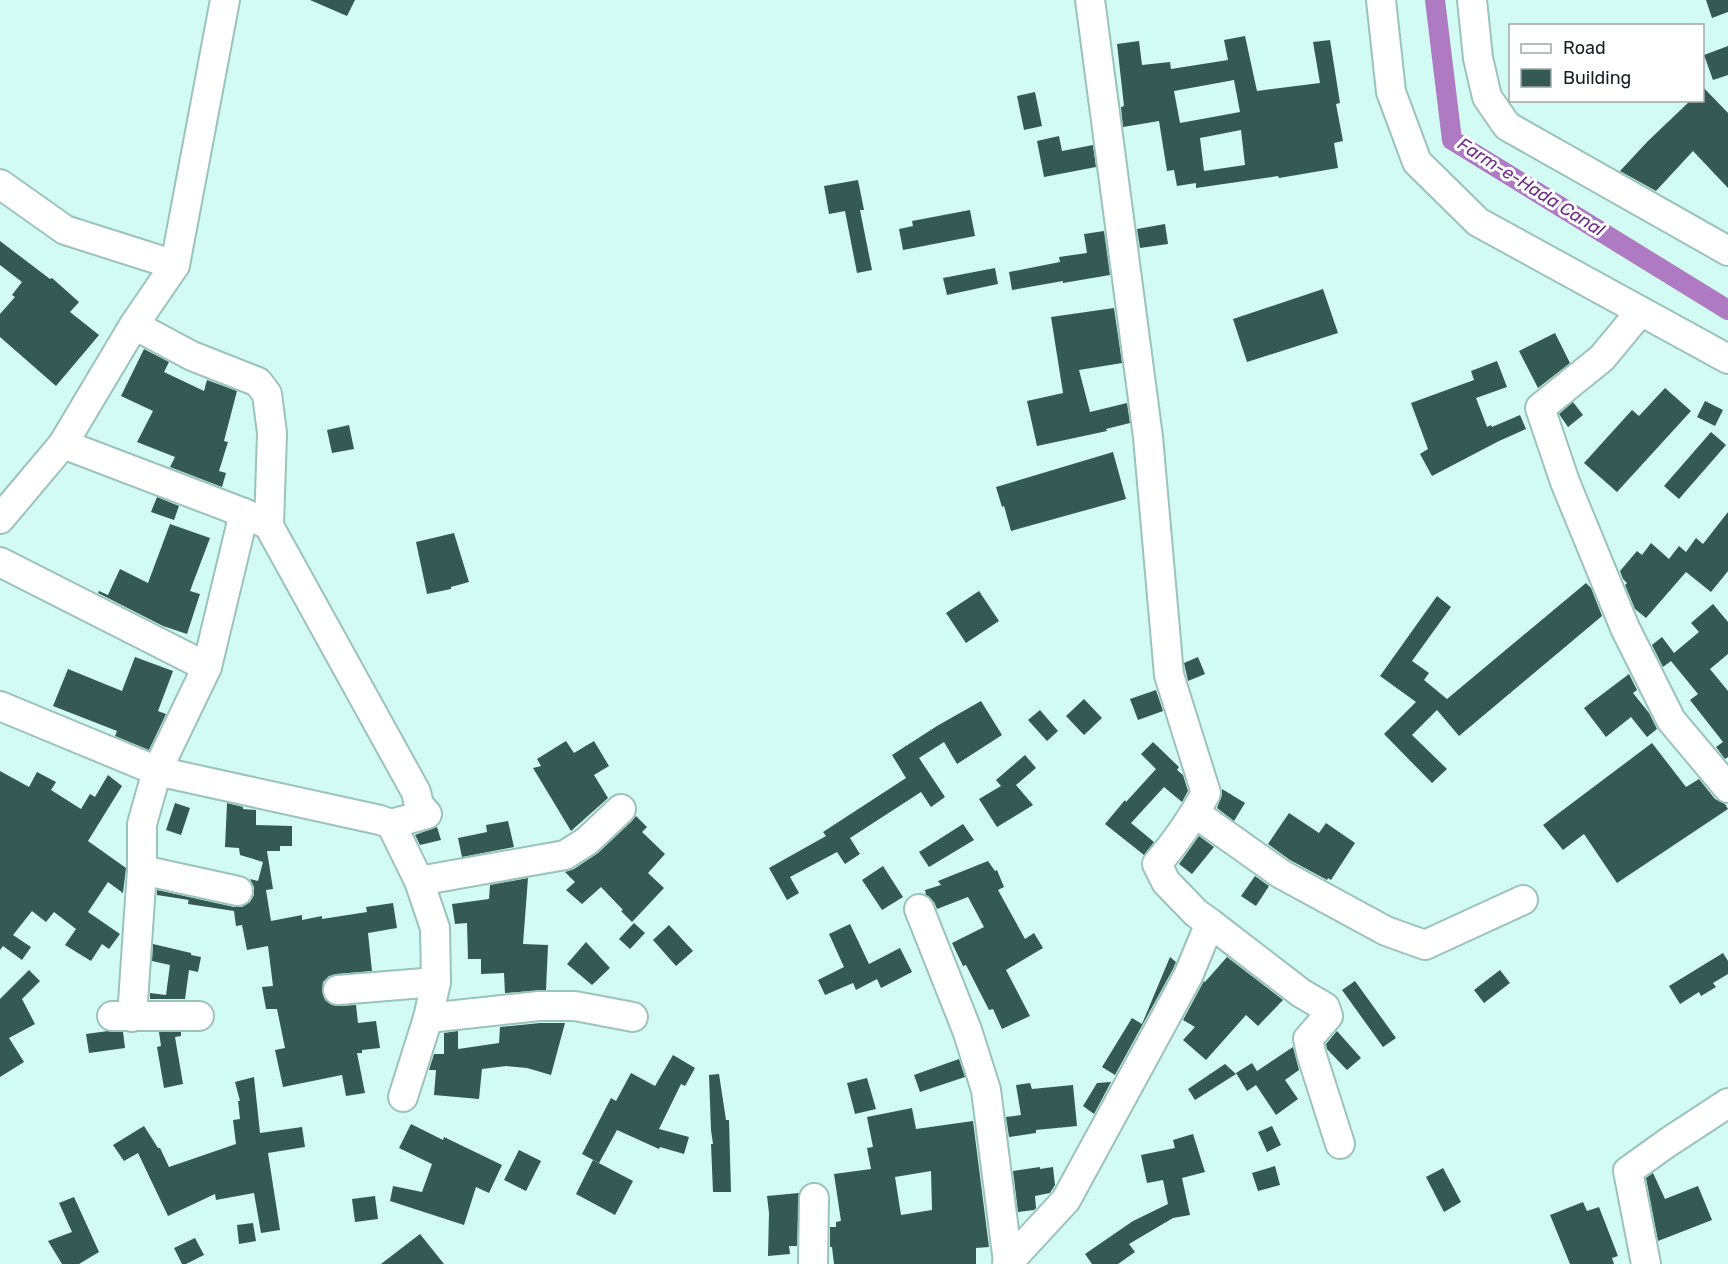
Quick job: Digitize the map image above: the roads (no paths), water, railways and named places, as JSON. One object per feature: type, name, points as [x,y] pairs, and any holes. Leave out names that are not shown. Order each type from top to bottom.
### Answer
[{"type":"street","points":[[0,519],[63,444],[134,325],[175,265],[225,0]]},
{"type":"street","points":[[1090,0],[1148,437],[1169,675],[1206,793],[1175,844],[1157,864],[1166,882],[1196,913],[1301,993],[1325,1007],[1328,1016],[1308,1039],[1340,1144]]},
{"type":"street","points":[[1382,0],[1390,92],[1416,162],[1478,222],[1728,359]]},
{"type":"street","points":[[1472,0],[1478,58],[1487,97],[1507,126],[1728,251]]},
{"type":"street","points":[[0,184],[65,230],[175,265]]},
{"type":"street","points":[[1640,312],[1602,358],[1540,408],[1565,482],[1625,628],[1671,720],[1728,788]]},
{"type":"street","points":[[134,325],[192,356],[258,382],[267,394],[272,433],[256,519],[207,667],[156,771],[142,824],[142,870],[122,1017],[199,1016]]},
{"type":"street","points":[[0,706],[156,771],[391,824],[427,814],[419,805],[416,792],[256,519],[63,444]]},
{"type":"street","points":[[0,562],[207,667]]},
{"type":"street","points":[[419,882],[565,855],[587,841],[621,809]]},
{"type":"street","points":[[1195,813],[1281,874],[1386,931],[1425,945],[1523,900]]},
{"type":"street","points":[[391,824],[419,882],[435,928],[436,982],[428,1018],[403,1097]]},
{"type":"street","points":[[142,870],[238,891]]},
{"type":"street","points":[[919,909],[968,1030],[986,1090],[1007,1263]]},
{"type":"street","points":[[1007,1263],[1066,1200],[1188,976],[1210,923]]},
{"type":"street","points":[[338,990],[436,982]]},
{"type":"street","points":[[428,1018],[539,1006],[575,1006],[633,1017]]},
{"type":"street","points":[[1646,1264],[1628,1171],[1728,1103]]},
{"type":"street","points":[[813,1264],[814,1198]]},
{"type":"waterway","name":"Farm-e-Hada Canal","points":[[1435,0],[1452,140],[1728,310]]}]
